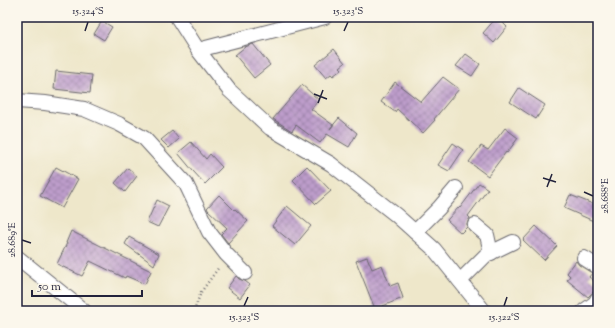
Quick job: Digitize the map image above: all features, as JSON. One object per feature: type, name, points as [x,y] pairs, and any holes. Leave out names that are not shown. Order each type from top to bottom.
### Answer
[{"type":"street","points":[[177,17],[198,50],[229,90],[270,128],[331,164],[396,215],[434,249],[484,311]]},
{"type":"street","points":[[198,50],[325,17]]},
{"type":"street","points":[[17,101],[45,103],[84,109],[119,124],[144,138],[186,184],[210,232],[226,254],[246,273]]},
{"type":"street","points":[[415,232],[456,188]]},
{"type":"street","points":[[475,225],[487,234],[491,253]]},
{"type":"street","points":[[460,281],[486,255],[513,242]]},
{"type":"street","points":[[17,257],[84,311]]},
{"type":"street","points":[[584,258],[598,267]]},
{"type":"street","points":[[584,311],[595,303],[598,298]]},
{"type":"path","points":[[194,311],[200,292],[218,268],[226,254]]},
{"type":"building","points":[[497,17],[507,27],[494,43],[483,33]]},
{"type":"building","points":[[102,21],[112,27],[104,40],[94,34]]},
{"type":"building","points":[[253,44],[270,65],[254,78],[235,55],[245,47]]},
{"type":"building","points":[[334,49],[345,63],[340,67],[342,69],[333,76],[331,74],[326,78],[315,65]]},
{"type":"building","points":[[466,54],[480,64],[472,76],[456,66]]},
{"type":"building","points":[[56,71],[92,75],[90,93],[54,89]]},
{"type":"building","points":[[443,77],[459,89],[423,133],[397,109],[395,112],[381,102],[395,82],[421,102]]},
{"type":"building","points":[[302,85],[319,100],[311,109],[333,125],[330,129],[339,118],[357,133],[349,147],[327,134],[320,143],[296,125],[292,131],[273,119]]},
{"type":"building","points":[[519,88],[545,105],[536,119],[510,102]]},
{"type":"building","points":[[505,128],[518,138],[488,176],[469,162],[481,146],[488,150]]},
{"type":"building","points":[[172,131],[179,139],[169,148],[161,140]]},
{"type":"building","points":[[191,142],[206,159],[210,154],[222,167],[205,184],[178,153]]},
{"type":"building","points":[[453,143],[463,150],[449,171],[438,165]]},
{"type":"building","points":[[307,166],[331,191],[316,204],[293,180]]},
{"type":"building","points":[[56,167],[78,179],[62,208],[40,196]]},
{"type":"building","points":[[128,168],[137,176],[125,192],[115,183]]},
{"type":"building","points":[[479,183],[488,189],[468,216],[470,218],[467,223],[467,227],[461,233],[447,220],[459,207],[460,208]]},
{"type":"building","points":[[219,195],[248,221],[228,243],[221,234],[227,228],[207,208]]},
{"type":"building","points":[[570,195],[598,206],[598,223],[564,208]]},
{"type":"building","points":[[157,200],[169,206],[158,227],[147,222]]},
{"type":"building","points":[[287,206],[311,226],[295,245],[272,226]]},
{"type":"building","points":[[536,226],[557,246],[544,260],[523,240]]},
{"type":"building","points":[[71,231],[151,271],[145,284],[126,276],[125,278],[90,261],[82,276],[57,264]]},
{"type":"building","points":[[129,237],[159,254],[154,265],[125,244]]},
{"type":"building","points":[[367,257],[372,269],[382,265],[390,286],[398,283],[403,298],[375,309],[356,261]]},
{"type":"building","points":[[576,261],[579,265],[592,273],[589,277],[598,284],[598,290],[594,291],[588,297],[567,280],[570,276],[567,273]]},
{"type":"building","points":[[236,276],[250,285],[240,298],[227,288]]}]
